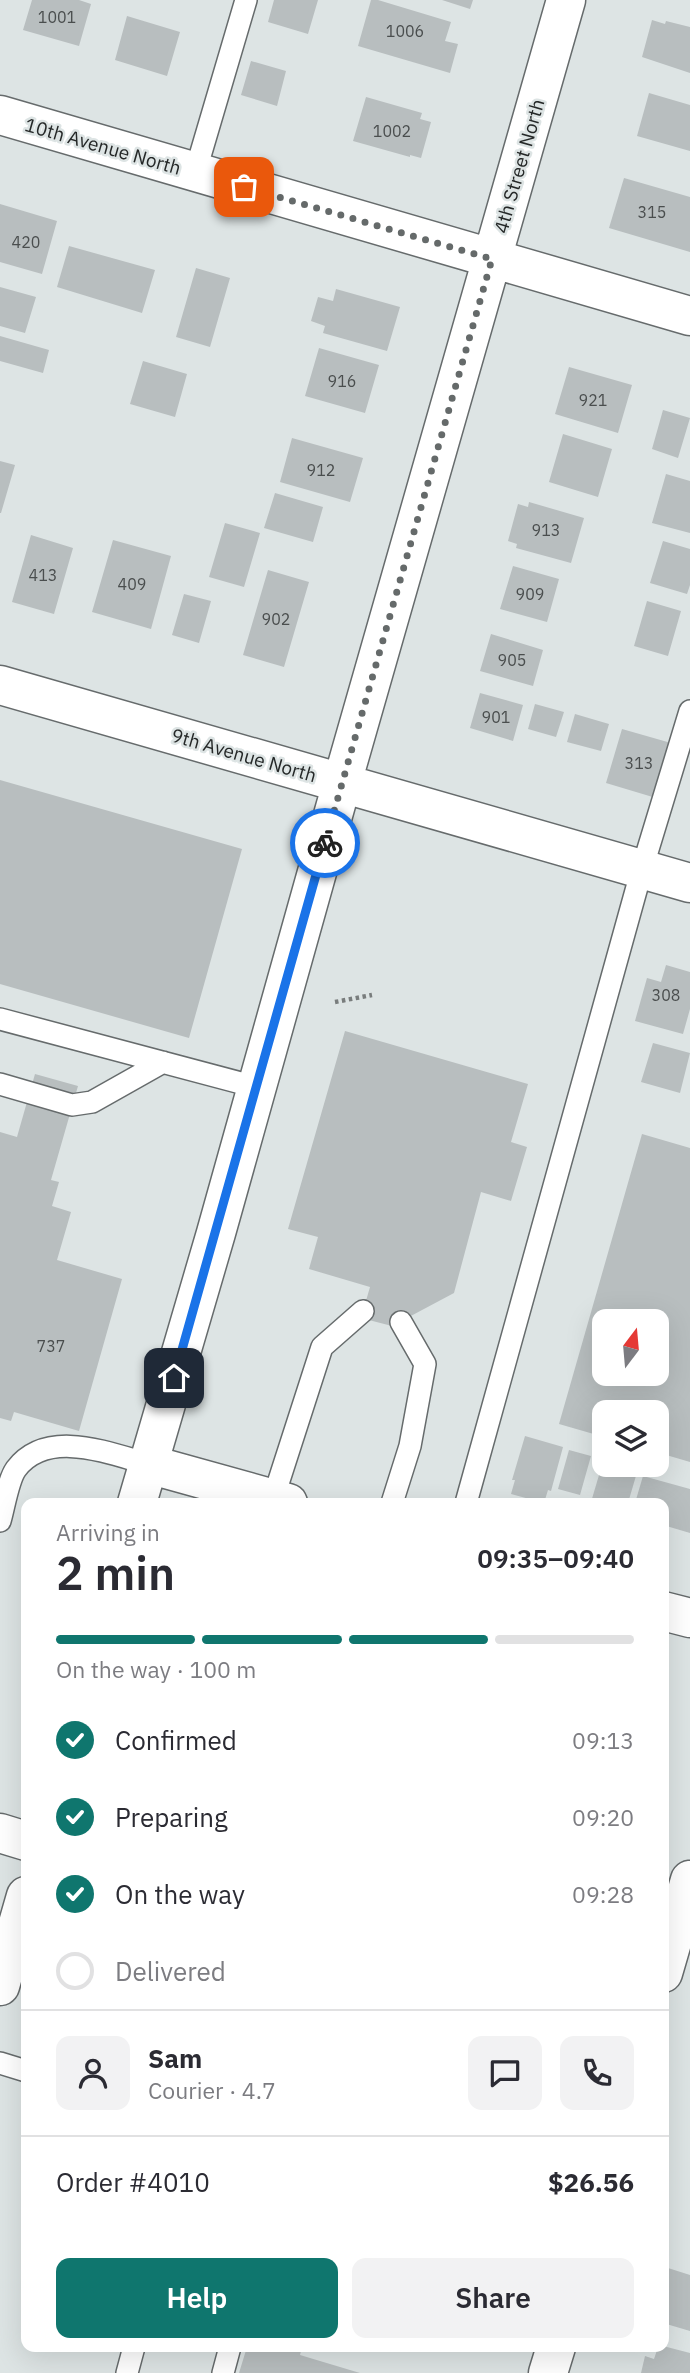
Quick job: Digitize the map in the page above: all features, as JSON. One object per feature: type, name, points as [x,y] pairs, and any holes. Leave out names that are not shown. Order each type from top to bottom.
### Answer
[{"type":"street","name":"4th Street North","points":[[138,1498],[566,0]]},
{"type":"street","name":"10th Avenue North","points":[[0,116],[690,316]]},
{"type":"street","name":"9th Avenue North","points":[[0,685],[690,883]]},
{"type":"street","points":[[148,1464],[270,1498]]},
{"type":"street","points":[[669,1613],[690,1618]]},
{"type":"street","points":[[0,1833],[21,1839]]},
{"type":"street","points":[[669,1953],[690,1881]]},
{"type":"street","points":[[11,1975],[21,1922]]},
{"type":"street","points":[[548,2373],[554,2352]]},
{"type":"lane","points":[[195,173],[246,0]]},
{"type":"lane","points":[[467,1498],[642,869],[690,711]]},
{"type":"lane","points":[[0,1019],[256,1087]]},
{"type":"lane","points":[[0,1084],[72,1105],[92,1102],[163,1062]]},
{"type":"lane","points":[[282,1498],[322,1347],[363,1311]]},
{"type":"lane","points":[[394,1498],[410,1446],[425,1364],[401,1322]]},
{"type":"lane","points":[[0,1521],[14,1471],[30,1455],[51,1448],[71,1446],[148,1464]]},
{"type":"lane","points":[[0,2063],[21,2069]]},
{"type":"lane","points":[[127,2373],[133,2352]]},
{"type":"lane","points":[[223,2373],[229,2352]]},
{"type":"path","points":[[335,1002],[372,995]]},
{"type":"building","points":[[32,0],[79,0],[91,4],[79,46],[23,30]]},
{"type":"building","points":[[274,0],[318,0],[308,34],[268,22]]},
{"type":"building","points":[[371,0],[451,22],[445,41],[458,44],[450,73],[358,46]]},
{"type":"building","points":[[442,0],[473,0],[470,9]]},
{"type":"building","points":[[127,16],[180,32],[167,76],[115,60]]},
{"type":"building","points":[[652,20],[690,27],[690,73],[642,57]]},
{"type":"building","points":[[251,61],[286,71],[277,106],[241,95]]},
{"type":"building","points":[[649,93],[690,105],[690,151],[637,136]]},
{"type":"building","points":[[366,97],[422,113],[420,119],[431,122],[421,158],[353,141]]},
{"type":"building","points":[[624,178],[690,197],[690,252],[609,228]]},
{"type":"building","points":[[0,204],[57,221],[42,274],[0,262]]},
{"type":"building","points":[[69,246],[155,270],[142,313],[57,287]]},
{"type":"building","points":[[196,268],[230,278],[210,347],[176,337]]},
{"type":"building","points":[[0,287],[36,297],[25,333],[0,326]]},
{"type":"building","points":[[336,289],[400,307],[387,351],[323,333],[325,326],[311,321],[318,297],[333,301]]},
{"type":"building","points":[[0,336],[49,350],[43,373],[0,361]]},
{"type":"building","points":[[319,348],[379,365],[365,413],[305,396]]},
{"type":"building","points":[[143,361],[187,374],[175,417],[130,404]]},
{"type":"building","points":[[569,367],[632,385],[618,433],[555,414]]},
{"type":"building","points":[[663,410],[690,418],[678,458],[652,449]]},
{"type":"building","points":[[563,434],[612,449],[598,497],[549,482]]},
{"type":"building","points":[[292,438],[363,458],[350,502],[280,482]]},
{"type":"building","points":[[0,461],[15,465],[1,513],[0,513]]},
{"type":"building","points":[[666,474],[690,481],[690,533],[652,523]]},
{"type":"building","points":[[275,493],[323,507],[313,542],[264,528]]},
{"type":"building","points":[[529,502],[584,518],[571,563],[516,548],[517,544],[508,541],[518,504],[528,507]]},
{"type":"building","points":[[225,523],[260,533],[244,587],[209,577]]},
{"type":"building","points":[[31,535],[73,548],[54,614],[12,602]]},
{"type":"building","points":[[113,540],[171,556],[151,629],[92,612]]},
{"type":"building","points":[[663,541],[690,549],[690,585],[687,594],[650,583]]},
{"type":"building","points":[[513,566],[559,579],[547,622],[500,609]]},
{"type":"building","points":[[268,570],[309,582],[284,667],[243,655]]},
{"type":"building","points":[[184,594],[211,601],[199,643],[172,635]]},
{"type":"building","points":[[647,601],[681,611],[668,656],[634,646]]},
{"type":"building","points":[[491,634],[543,650],[533,686],[480,671]]},
{"type":"building","points":[[480,693],[523,705],[513,741],[470,728]]},
{"type":"building","points":[[535,704],[564,712],[556,737],[528,729]]},
{"type":"building","points":[[575,714],[609,724],[601,751],[567,742]]},
{"type":"building","points":[[622,729],[671,743],[656,798],[606,783]]},
{"type":"building","points":[[0,780],[242,849],[189,1038],[0,984]]},
{"type":"building","points":[[666,965],[690,972],[690,1009],[683,1034],[635,1021],[647,978],[661,982]]},
{"type":"building","points":[[345,1031],[528,1084],[511,1142],[527,1147],[511,1201],[481,1192],[454,1293],[392,1326],[361,1318],[370,1287],[309,1269],[318,1237],[288,1229]]},
{"type":"building","points":[[653,1043],[690,1053],[680,1093],[641,1082]]},
{"type":"building","points":[[35,1074],[78,1086],[51,1180],[59,1182],[52,1206],[71,1212],[57,1260],[122,1279],[79,1431],[14,1412],[11,1421],[0,1418],[0,1132],[17,1137]]},
{"type":"building","points":[[642,1134],[690,1148],[690,1462],[669,1456],[669,1400],[592,1400],[592,1434],[559,1424]]},
{"type":"building","points":[[525,1436],[563,1447],[551,1491],[548,1490],[546,1498],[526,1498],[511,1494],[515,1480],[512,1480]]},
{"type":"building","points":[[569,1450],[591,1456],[580,1495],[558,1489]]},
{"type":"building","points":[[598,1477],[636,1477],[629,1498],[592,1498]]},
{"type":"building","points":[[643,1477],[690,1489],[690,1533],[669,1527],[669,1498],[636,1498]]},
{"type":"building","points":[[669,2268],[690,2275],[690,2331],[669,2325]]},
{"type":"building","points":[[669,2348],[690,2353],[690,2373],[641,2373],[645,2356],[654,2359],[656,2352],[669,2352]]},
{"type":"building","points":[[245,2352],[301,2352],[300,2355],[360,2373],[239,2373]]},
{"type":"way so far","points":[[244,187],[492,259],[325,843]]},
{"type":"route","points":[[174,1378],[325,843]]}]
